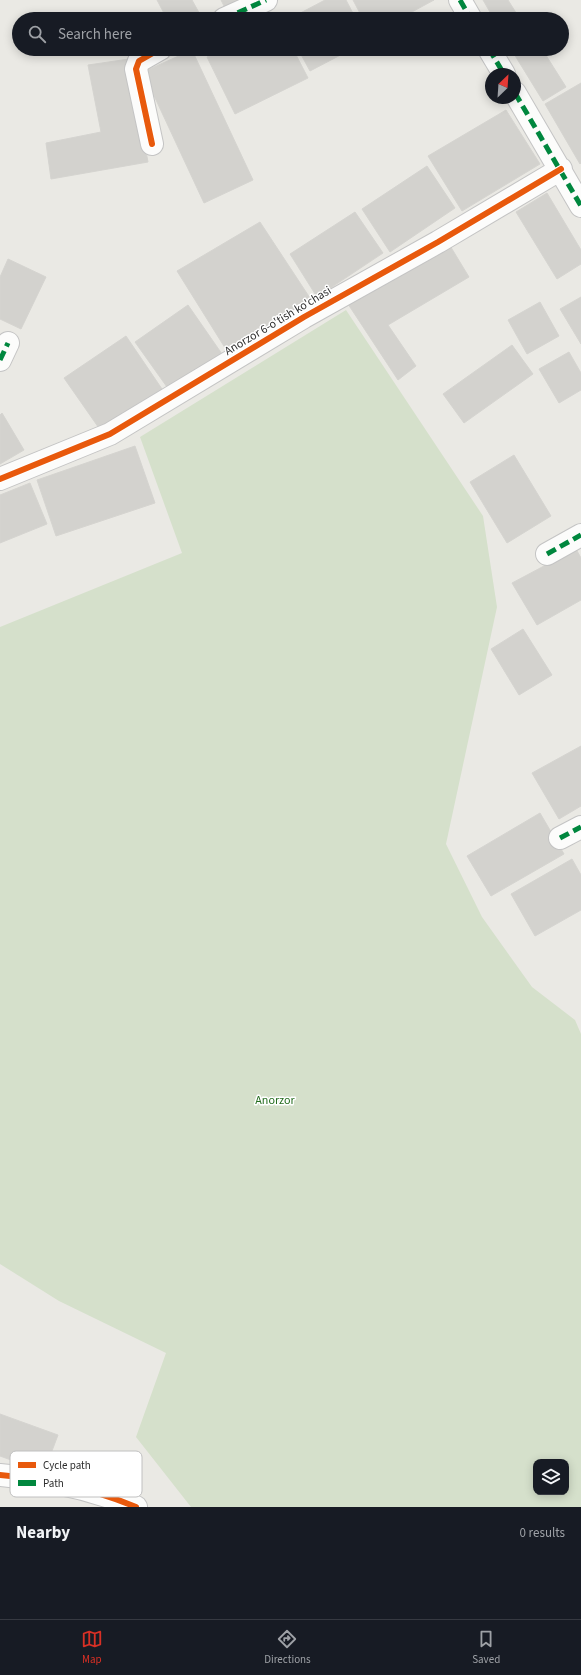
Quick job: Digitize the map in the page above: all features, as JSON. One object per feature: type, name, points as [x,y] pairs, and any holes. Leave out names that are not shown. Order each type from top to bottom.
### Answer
[{"type":"street","points":[[239,12],[266,0]]},
{"type":"street","points":[[460,0],[467,12]]},
{"type":"street","points":[[147,56],[138,61],[136,69],[152,144]]},
{"type":"street","points":[[493,56],[500,68]]},
{"type":"street","points":[[521,103],[561,169],[581,206]]},
{"type":"street","name":"Anorzor 6-o'tish ko'chasi","points":[[0,479],[110,434],[304,317],[438,242],[561,169]]},
{"type":"street","points":[[547,554],[581,535]]},
{"type":"street","points":[[560,838],[581,827]]},
{"type":"street","points":[[0,1474],[10,1475]]},
{"type":"street","points":[[107,1497],[136,1507]]},
{"type":"green space","name":"Anorzor","points":[[346,310],[483,516],[497,607],[446,844],[482,917],[532,987],[575,1020],[581,1034],[581,1507],[191,1507],[136,1437],[166,1353],[59,1301],[0,1264],[0,627],[182,553],[140,437]]},
{"type":"building","points":[[157,0],[192,0],[199,12],[163,12]]},
{"type":"building","points":[[221,0],[241,0],[225,8]]},
{"type":"building","points":[[325,0],[346,0],[352,12],[302,12]]},
{"type":"building","points":[[353,0],[434,0],[412,12],[359,12]]},
{"type":"building","points":[[483,0],[508,0],[516,12],[490,12]]},
{"type":"building","points":[[179,56],[195,56],[253,180],[204,203],[143,72]]},
{"type":"building","points":[[297,56],[308,78],[235,114],[207,57]]},
{"type":"building","points":[[302,56],[339,56],[310,71]]},
{"type":"building","points":[[515,56],[546,56],[566,87],[543,101]]},
{"type":"building","points":[[129,59],[148,162],[51,179],[46,143],[101,132],[88,65]]},
{"type":"building","points":[[581,83],[581,163],[580,164],[545,104]]},
{"type":"building","points":[[506,110],[540,164],[462,211],[428,156]]},
{"type":"building","points":[[427,166],[455,208],[390,252],[362,209]]},
{"type":"building","points":[[547,193],[581,250],[581,264],[557,279],[516,212]]},
{"type":"building","points":[[355,212],[383,253],[317,297],[290,254]]},
{"type":"building","points":[[260,222],[312,301],[227,351],[177,271]]},
{"type":"building","points":[[449,244],[469,277],[388,325],[416,366],[398,380],[348,304]]},
{"type":"building","points":[[8,259],[46,277],[21,329],[0,319],[0,277]]},
{"type":"building","points":[[581,297],[581,344],[560,309]]},
{"type":"building","points":[[540,302],[559,336],[527,354],[508,320]]},
{"type":"building","points":[[188,305],[222,354],[167,387],[135,342]]},
{"type":"building","points":[[126,336],[162,389],[101,431],[64,378]]},
{"type":"building","points":[[512,345],[533,374],[464,423],[443,394]]},
{"type":"building","points":[[569,352],[581,373],[581,390],[559,403],[539,369]]},
{"type":"building","points":[[2,413],[24,450],[0,464],[0,415]]},
{"type":"building","points":[[135,446],[155,503],[56,536],[37,480]]},
{"type":"building","points":[[514,455],[551,516],[507,543],[470,482]]},
{"type":"building","points":[[30,483],[47,524],[0,543],[0,495]]},
{"type":"building","points":[[576,549],[581,558],[581,600],[537,625],[512,583]]},
{"type":"building","points":[[523,629],[552,675],[519,695],[491,649]]},
{"type":"building","points":[[581,746],[581,806],[559,819],[532,773]]},
{"type":"building","points":[[540,813],[564,854],[491,896],[467,856]]},
{"type":"building","points":[[572,859],[581,875],[581,910],[535,936],[511,894]]},
{"type":"building","points":[[0,1414],[58,1435],[52,1451],[10,1451],[10,1460],[0,1456]]},
{"type":"marked path","points":[[239,12],[266,0]]},
{"type":"marked path","points":[[460,0],[467,12]]},
{"type":"marked path","points":[[493,56],[500,68]]},
{"type":"marked path","points":[[521,103],[581,206]]},
{"type":"marked path","points":[[0,360],[8,343]]},
{"type":"marked path","points":[[547,554],[581,535]]},
{"type":"marked path","points":[[560,838],[581,827]]},
{"type":"cycle path","points":[[148,56],[139,61],[136,69],[152,144]]},
{"type":"cycle path","points":[[0,479],[110,434],[304,317],[438,242],[561,169]]},
{"type":"cycle path","points":[[0,1475],[10,1476]]},
{"type":"cycle path","points":[[109,1497],[136,1507]]}]
